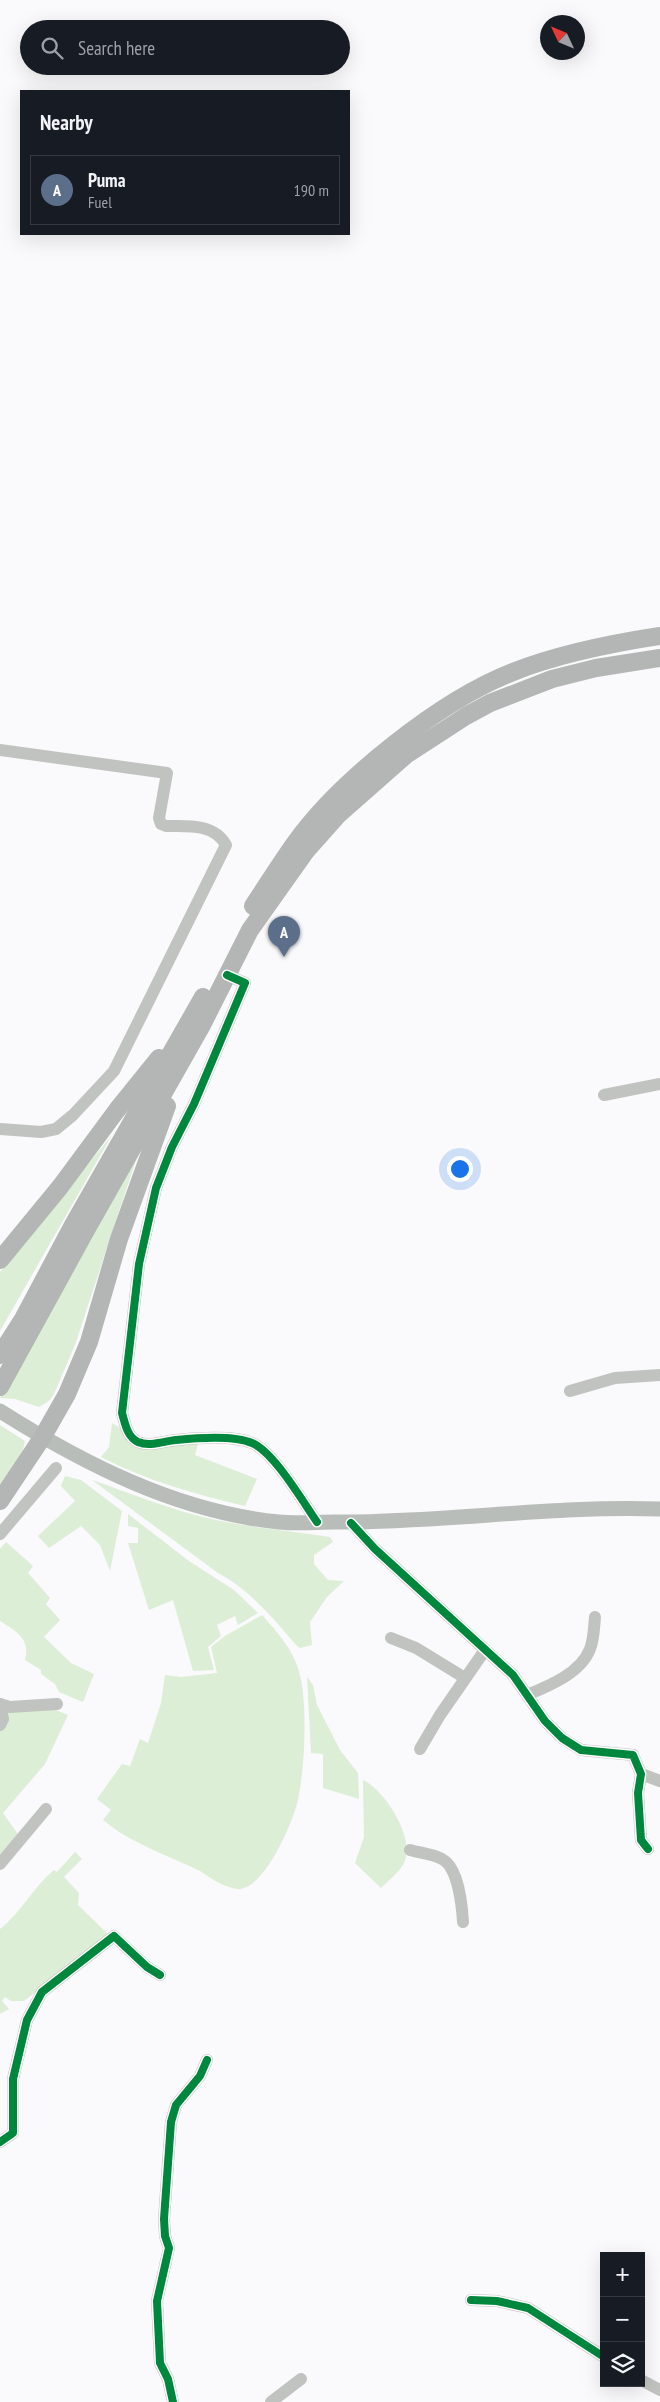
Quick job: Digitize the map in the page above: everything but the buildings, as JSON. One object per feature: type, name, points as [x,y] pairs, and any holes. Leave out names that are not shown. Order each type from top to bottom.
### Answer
[{"type":"highway","points":[[1,1386],[197,1021],[241,924],[295,842],[330,803],[398,742],[426,719],[484,686],[512,672],[547,660],[660,636]]},
{"type":"highway","points":[[0,1355],[23,1319],[73,1225],[227,975],[250,930],[306,851],[338,815],[406,755],[466,716],[490,703],[552,679],[596,668],[660,658]]},
{"type":"highway","points":[[0,1260],[197,1021]]},
{"type":"highway","points":[[0,1501],[42,1438],[67,1394],[89,1342],[119,1239],[197,1021]]},
{"type":"main road","points":[[0,1411],[42,1438],[145,1489],[215,1511],[278,1522],[378,1523],[610,1507],[660,1509]]},
{"type":"street","points":[[0,750],[167,773],[159,818],[161,824],[166,826],[200,826],[223,839],[226,845],[114,1071],[73,1115],[56,1129],[41,1132],[0,1129]]},
{"type":"street","points":[[227,975],[245,983],[194,1104],[172,1147],[156,1188],[139,1264],[122,1413],[129,1434],[137,1442],[233,1438],[253,1443],[267,1453],[317,1522]]},
{"type":"street","points":[[197,1021],[223,1032]]},
{"type":"street","points":[[604,1096],[660,1084]]},
{"type":"street","points":[[570,1391],[616,1378],[660,1375]]},
{"type":"street","points":[[0,1534],[56,1468]]},
{"type":"street","points":[[351,1523],[374,1549],[513,1675],[545,1721],[562,1738],[581,1750],[633,1755],[641,1774],[638,1793],[641,1840],[648,1849]]},
{"type":"street","points":[[527,1695],[552,1685],[575,1669],[590,1649],[595,1617]]},
{"type":"street","points":[[391,1638],[416,1648],[465,1678]]},
{"type":"street","points":[[420,1749],[485,1650]]},
{"type":"street","points":[[0,1725],[3,1719],[0,1704],[10,1707],[57,1704]]},
{"type":"street","points":[[641,1774],[660,1781]]},
{"type":"street","points":[[0,1864],[46,1810]]},
{"type":"street","points":[[410,1850],[442,1858],[448,1864],[462,1902],[463,1922]]},
{"type":"street","points":[[0,2142],[13,2133],[12,2079],[27,2020],[42,1992],[114,1936],[147,1968],[160,1975]]},
{"type":"street","points":[[173,2402],[168,2379],[160,2363],[157,2301],[169,2254],[164,2219],[171,2122],[176,2105],[200,2076],[206,2060]]},
{"type":"street","points":[[471,2300],[497,2300],[528,2308],[600,2354]]},
{"type":"street","points":[[271,2402],[301,2379]]},
{"type":"street","points":[[645,2382],[660,2390]]},
{"type":"green space","points":[[112,1135],[0,1331],[0,1272]]},
{"type":"green space","points":[[138,1154],[75,1345],[54,1394],[49,1401],[39,1407],[15,1399],[0,1398],[73,1264]]},
{"type":"green space","points":[[112,1423],[124,1430],[131,1439],[198,1444],[195,1455],[257,1479],[245,1506],[172,1486],[118,1466],[101,1457],[109,1447]]},
{"type":"green space","points":[[0,1425],[25,1441],[22,1454],[0,1488]]},
{"type":"green space","points":[[65,1476],[81,1480],[122,1511],[110,1571],[100,1545],[81,1526],[49,1548],[38,1536],[75,1501],[61,1486]]},
{"type":"green space","points":[[92,1480],[169,1507],[216,1520],[330,1537],[333,1542],[314,1555],[314,1564],[328,1580],[344,1581],[327,1597],[310,1622],[312,1645],[300,1648],[297,1646],[251,1596]]},
{"type":"green space","points":[[128,1514],[189,1561],[234,1590],[258,1613],[238,1625],[235,1616],[217,1625],[221,1636],[208,1647],[214,1670],[193,1671],[173,1600],[149,1610],[128,1543],[138,1543],[138,1528],[128,1526]]},
{"type":"green space","points":[[6,1542],[33,1566],[28,1573],[50,1598],[46,1604],[60,1620],[44,1637],[71,1663],[94,1674],[83,1702],[59,1692],[55,1684],[41,1674],[41,1670],[25,1660],[26,1646],[21,1636],[0,1621],[0,1549]]},
{"type":"green space","points":[[262,1615],[286,1644],[299,1670],[304,1707],[302,1771],[295,1810],[277,1851],[260,1876],[250,1885],[238,1889],[219,1883],[200,1871],[142,1845],[121,1833],[103,1820],[111,1810],[97,1799],[122,1764],[130,1766],[140,1739],[148,1743],[161,1703],[165,1675],[181,1677],[217,1673],[211,1647],[225,1636]]},
{"type":"green space","points":[[307,1677],[313,1685],[317,1705],[340,1750],[358,1773],[359,1799],[323,1788],[323,1754],[311,1753]]},
{"type":"green space","points":[[3,1707],[51,1708],[68,1715],[45,1764],[3,1813],[20,1837],[0,1861],[0,1728]]},
{"type":"green space","points":[[363,1780],[381,1794],[389,1805],[403,1830],[406,1843],[406,1855],[403,1865],[381,1888],[355,1863],[364,1837]]},
{"type":"green space","points":[[75,1852],[82,1859],[64,1877],[79,1893],[78,1905],[109,1935],[24,2001],[11,2001],[5,1997],[2,2001],[9,2009],[0,2014],[0,1929],[15,1915],[40,1884],[54,1870],[57,1872]]},
{"type":"cycle path","points":[[227,975],[245,983],[194,1104],[172,1147],[156,1188],[139,1264],[122,1413],[131,1437],[138,1442],[152,1444],[194,1438],[215,1438],[244,1440],[261,1448],[279,1467],[317,1522]]},
{"type":"cycle path","points":[[351,1523],[375,1549],[513,1675],[545,1721],[562,1738],[581,1750],[633,1755],[641,1774],[638,1793],[641,1840],[648,1849]]},
{"type":"cycle path","points":[[0,2142],[13,2133],[13,2079],[27,2020],[42,1992],[114,1936],[147,1967],[160,1975]]},
{"type":"cycle path","points":[[173,2402],[168,2379],[160,2363],[157,2301],[169,2248],[165,2236],[164,2219],[171,2122],[176,2105],[200,2076],[207,2060]]},
{"type":"cycle path","points":[[471,2300],[497,2301],[528,2308],[600,2354]]},
{"type":"place","name":"Puma","points":[[284,957]]}]
